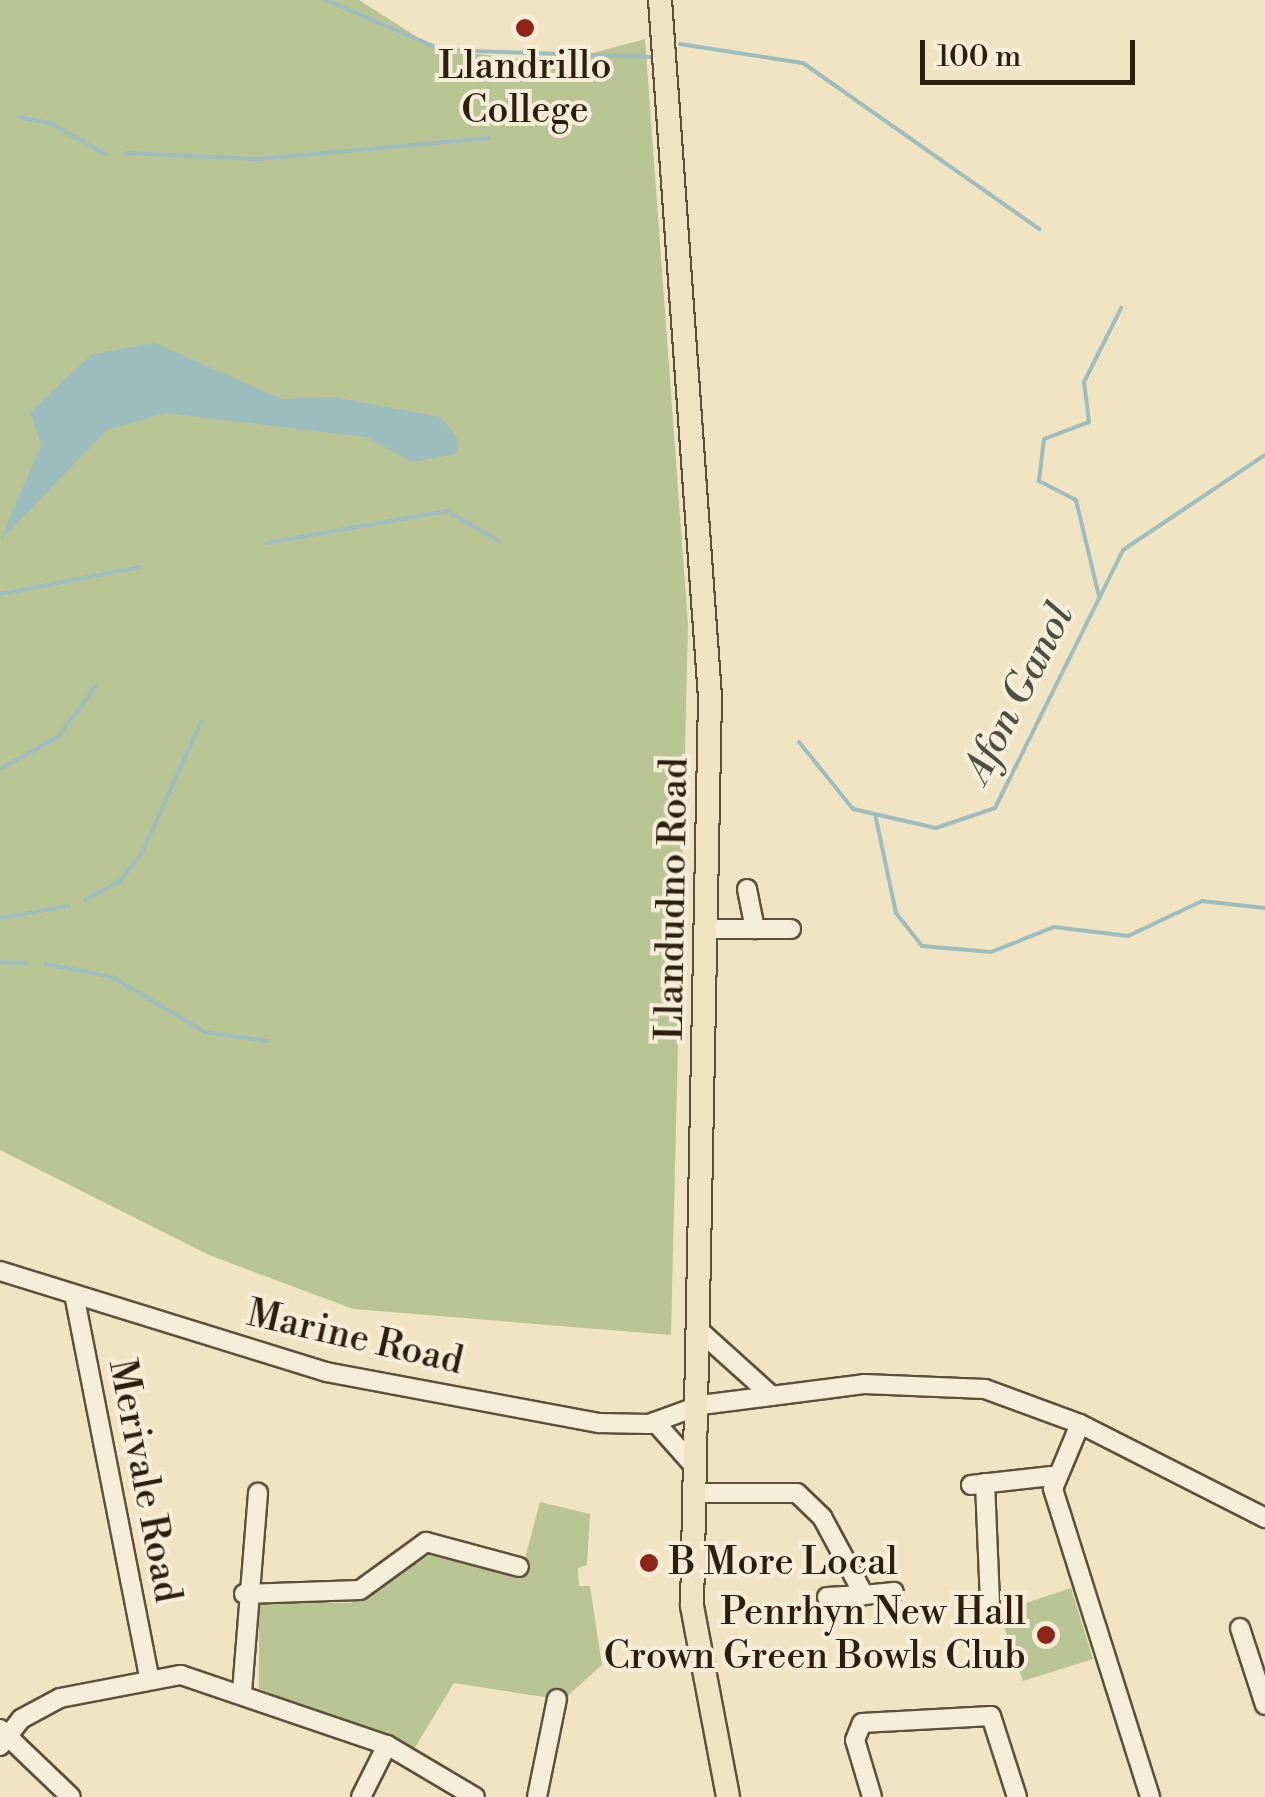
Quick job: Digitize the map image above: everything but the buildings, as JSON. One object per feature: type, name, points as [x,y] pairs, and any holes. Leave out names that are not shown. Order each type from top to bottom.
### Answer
[{"type":"main road","name":"Llandudno Road","points":[[660,0],[710,697],[701,1406],[692,1606],[728,1797]]},
{"type":"street","points":[[747,890],[756,929]]},
{"type":"street","points":[[707,929],[791,929]]},
{"type":"street","name":"Marine Road","points":[[0,1271],[76,1299],[326,1372],[599,1423],[655,1422],[701,1406],[772,1396],[948,1384],[1080,1424],[1265,1518]]},
{"type":"street","name":"Merivale Road","points":[[76,1299],[148,1676]]},
{"type":"street","points":[[702,1333],[772,1396]]},
{"type":"street","points":[[655,1422],[697,1483],[780,1490],[810,1501],[864,1596]]},
{"type":"street","points":[[1080,1424],[1052,1476],[1150,1797]]},
{"type":"street","points":[[990,1602],[978,1484],[1052,1476]]},
{"type":"street","points":[[242,1692],[244,1594],[258,1493]]},
{"type":"street","points":[[244,1594],[360,1590],[426,1542],[519,1567]]},
{"type":"street","points":[[828,1597],[894,1592]]},
{"type":"street","points":[[1240,1628],[1265,1705]]},
{"type":"street","points":[[71,1797],[2,1737],[60,1698],[148,1676],[242,1692],[387,1745],[475,1797]]},
{"type":"street","points":[[536,1797],[557,1699]]},
{"type":"street","points":[[872,1797],[855,1740],[872,1718],[992,1716],[1016,1797]]},
{"type":"street","points":[[361,1797],[387,1745]]},
{"type":"green space","points":[[0,0],[359,0],[436,49],[556,63],[645,39],[688,625],[671,1335],[353,1309],[209,1255],[0,1150]]},
{"type":"green space","points":[[540,1502],[590,1514],[587,1565],[578,1568],[579,1586],[590,1586],[602,1665],[563,1700],[454,1683],[414,1749],[259,1689],[259,1602],[351,1603],[429,1555],[521,1573]]},
{"type":"green space","name":"Penrhyn New Hall Crown Green Bowls Club","points":[[1071,1588],[1093,1659],[1023,1681],[999,1612]]},
{"type":"water","points":[[155,343],[282,399],[334,397],[441,417],[457,438],[457,454],[413,462],[366,437],[165,413],[107,430],[0,541],[41,445],[30,412],[92,354]]},
{"type":"waterway","points":[[326,0],[442,50],[651,57]]},
{"type":"waterway","points":[[680,44],[803,63],[1039,229]]},
{"type":"waterway","points":[[18,117],[50,123],[107,155]]},
{"type":"waterway","points":[[126,153],[259,159],[489,138]]},
{"type":"waterway","points":[[1099,596],[1076,500],[1039,481],[1044,439],[1089,422],[1084,382],[1121,308]]},
{"type":"waterway","name":"Afon Ganol","points":[[799,742],[853,809],[936,828],[995,808],[1123,550],[1265,455]]},
{"type":"waterway","name":"Afon Ganol","points":[[266,543],[447,511],[499,541]]},
{"type":"waterway","name":"Afon Ganol","points":[[0,594],[140,567]]},
{"type":"waterway","points":[[0,769],[58,737],[96,686]]},
{"type":"waterway","points":[[85,900],[120,881],[142,853],[201,722]]},
{"type":"waterway","points":[[875,814],[896,913],[922,946],[991,952],[1054,927],[1128,936],[1202,901],[1265,908]]},
{"type":"waterway","points":[[0,918],[69,906]]},
{"type":"waterway","points":[[0,962],[27,963]]},
{"type":"waterway","points":[[46,964],[112,977],[205,1032],[268,1041]]},
{"type":"place","name":"Llandrillo College","points":[[525,28]]},
{"type":"place","name":"B More Local","points":[[649,1563]]},
{"type":"place","name":"Penrhyn New Hall Crown Green Bowls Club","points":[[1046,1635]]}]
